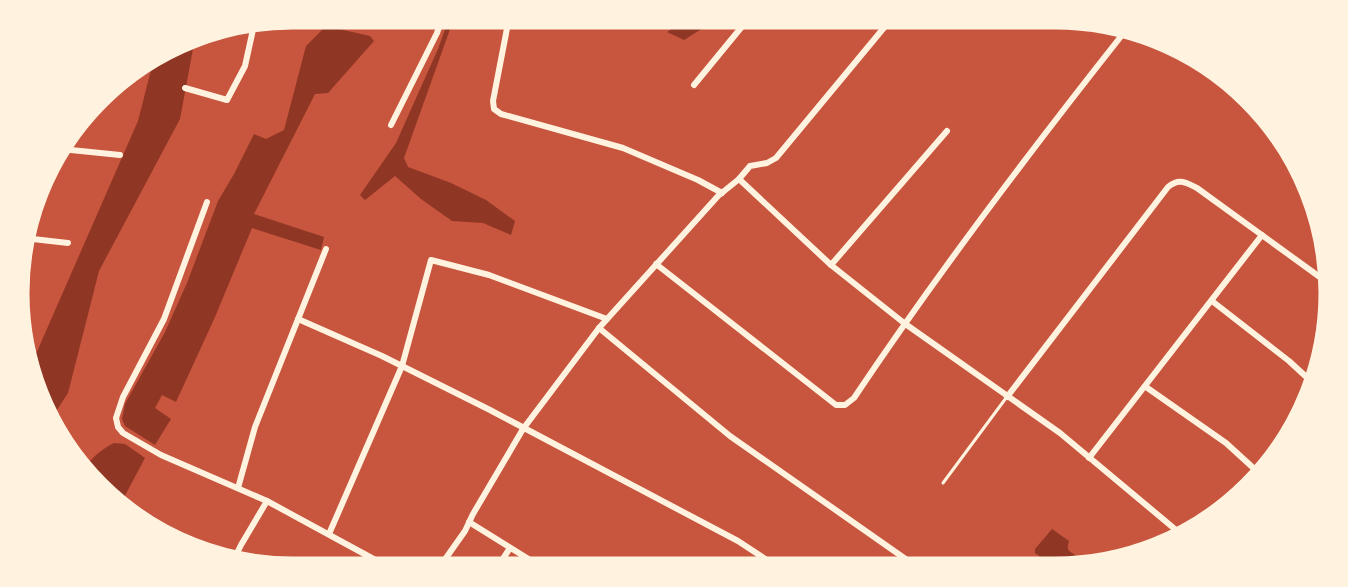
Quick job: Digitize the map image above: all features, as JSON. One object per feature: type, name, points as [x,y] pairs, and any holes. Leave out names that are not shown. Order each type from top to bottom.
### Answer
[{"type":"street","points":[[391,125],[439,28]]},
{"type":"street","points":[[507,28],[493,101],[495,109],[501,114],[623,148],[698,180],[722,193]]},
{"type":"street","points":[[693,86],[741,28]]},
{"type":"street","points":[[446,558],[465,531],[523,429],[599,328],[722,193],[750,166],[767,163],[776,158],[884,28]]},
{"type":"street","points":[[185,88],[227,100],[245,66],[252,32]]},
{"type":"street","points":[[656,264],[836,405],[845,405],[854,398],[904,323],[1035,145],[1120,37]]},
{"type":"street","points":[[831,265],[947,131]]},
{"type":"street","points":[[71,150],[120,155]]},
{"type":"street","points":[[739,179],[831,265],[904,323],[1060,433],[1175,529]]},
{"type":"street","points":[[1007,397],[1173,182],[1183,181],[1197,188],[1319,276]]},
{"type":"street","points":[[207,202],[164,319],[123,398],[116,418],[118,427],[123,433],[161,455],[267,501],[372,558]]},
{"type":"street","points":[[1089,458],[1262,235]]},
{"type":"street","points":[[35,239],[68,243]]},
{"type":"street","points":[[238,488],[255,427],[326,249]]},
{"type":"street","points":[[329,534],[402,366],[431,260],[489,274],[607,319]]},
{"type":"street","points":[[1212,301],[1306,376]]},
{"type":"street","points":[[298,319],[402,366],[490,410],[738,541],[764,558]]},
{"type":"street","points":[[599,328],[730,436],[904,558]]},
{"type":"street","points":[[1146,387],[1226,443],[1254,468]]},
{"type":"street","points":[[237,552],[267,501]]},
{"type":"street","points":[[469,522],[526,558]]},
{"type":"street","points":[[504,558],[510,548]]},
{"type":"lane","points":[[944,483],[1007,397]]},
{"type":"shaded area","points":[[324,28],[335,28],[370,36],[374,41],[328,93],[315,94],[254,214],[324,237],[321,250],[252,228],[176,402],[162,395],[155,408],[171,419],[155,445],[125,426],[122,419],[125,404],[165,332],[187,283],[218,201],[254,134],[266,139],[284,130],[306,46]]},
{"type":"shaded area","points":[[445,28],[450,28],[404,158],[408,167],[451,183],[486,200],[515,221],[511,235],[483,223],[452,221],[421,199],[395,176],[365,200],[360,195],[396,143]]},
{"type":"shaded area","points":[[673,28],[703,28],[684,40],[667,32]]},
{"type":"shaded area","points":[[193,49],[180,119],[99,271],[68,393],[56,411],[36,354],[138,121],[151,70]]},
{"type":"shaded area","points":[[114,443],[125,444],[145,458],[124,497],[89,462]]},
{"type":"shaded area","points":[[1052,529],[1069,541],[1069,550],[1077,557],[1042,558],[1035,553],[1035,549]]}]
